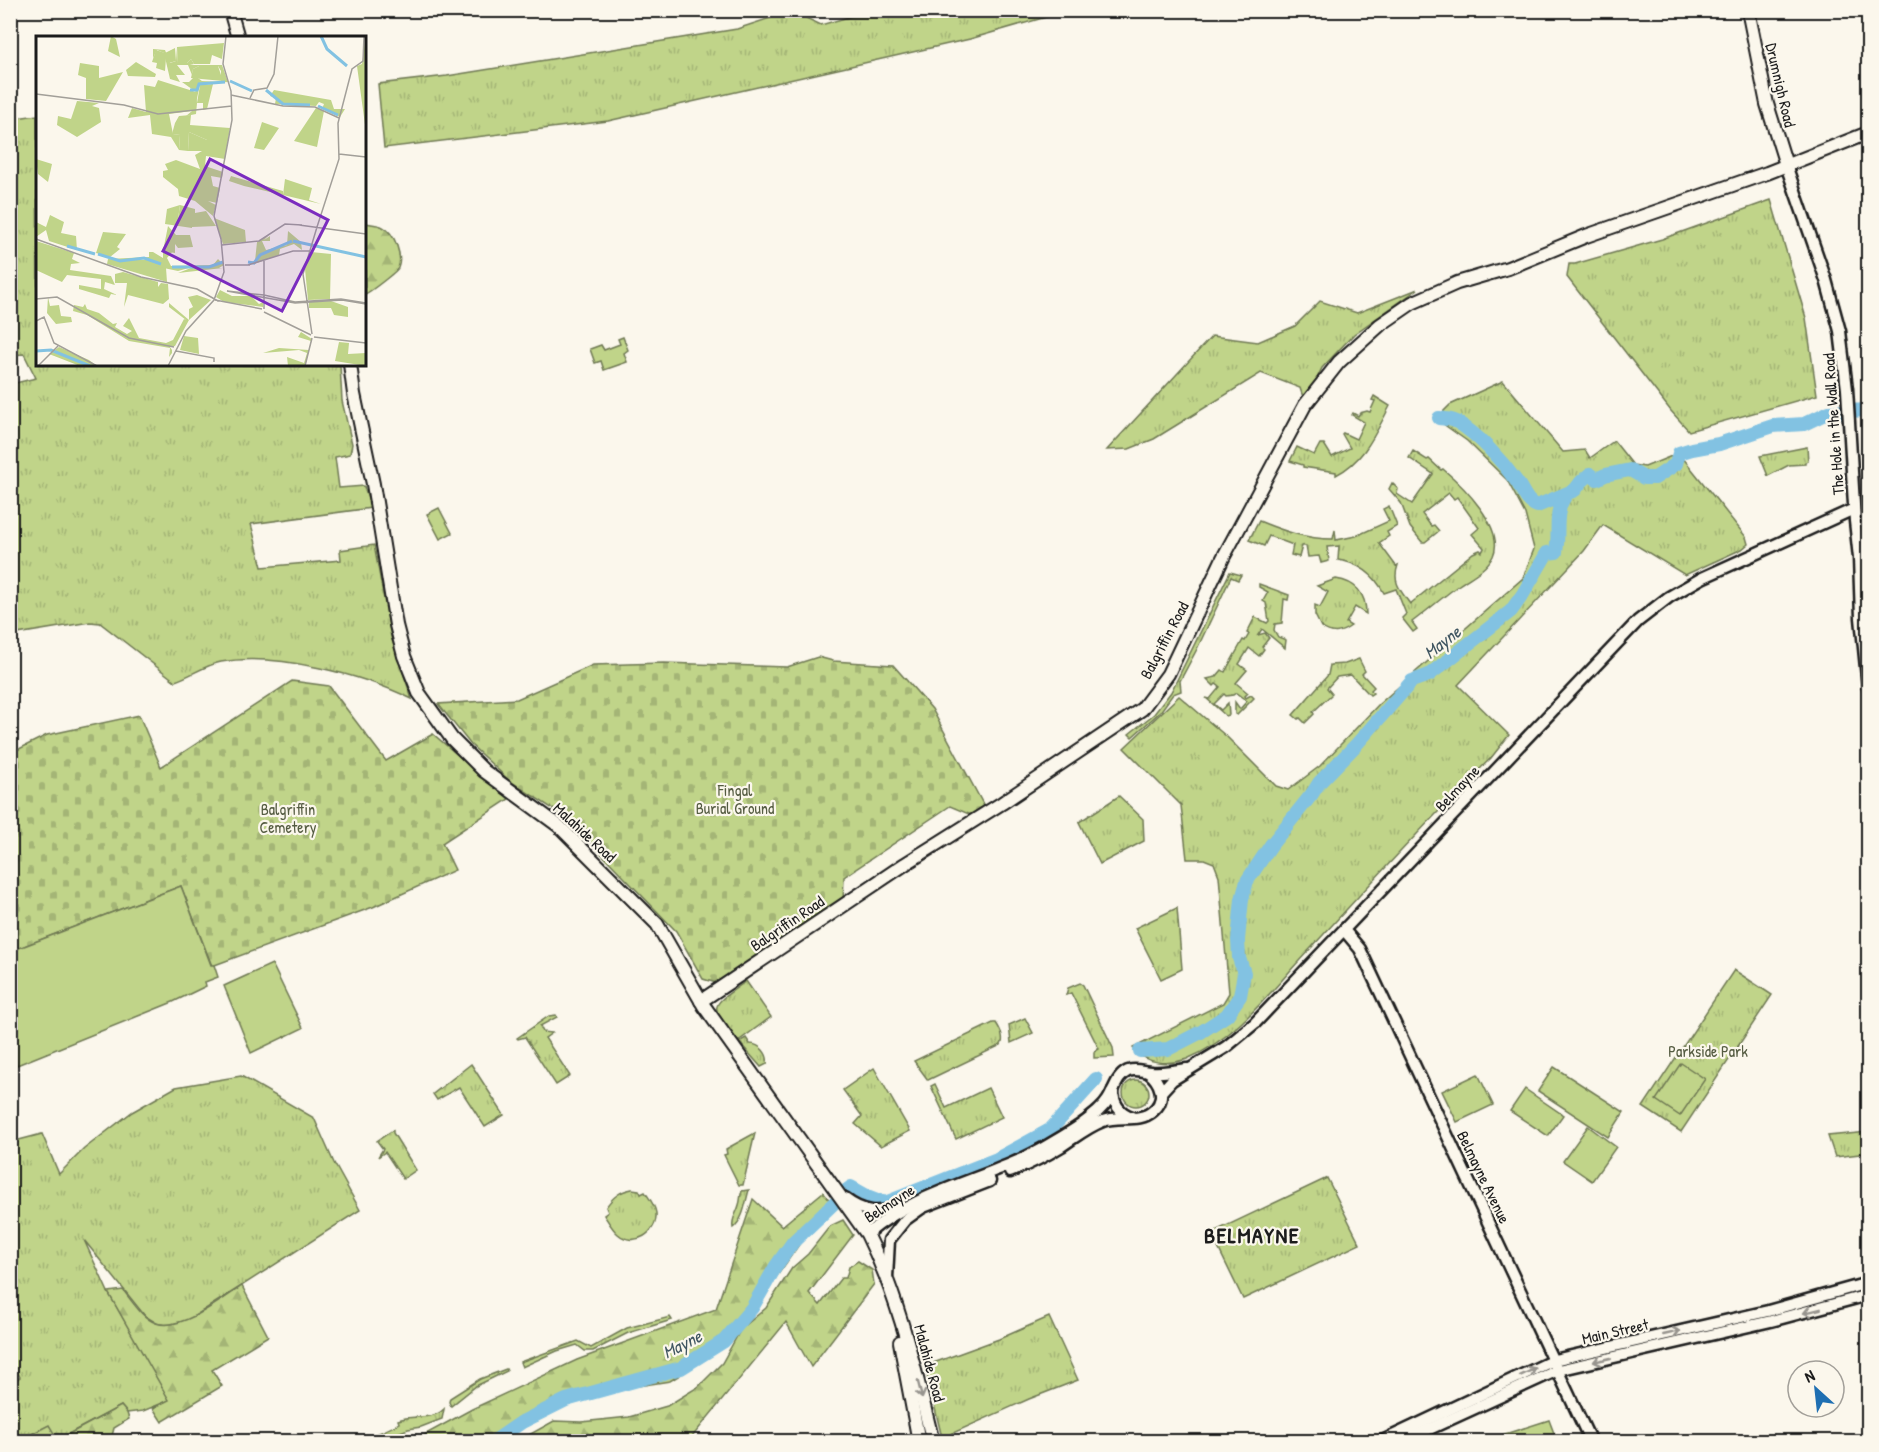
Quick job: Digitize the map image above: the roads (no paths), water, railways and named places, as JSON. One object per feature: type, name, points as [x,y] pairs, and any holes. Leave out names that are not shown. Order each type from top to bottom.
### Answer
[{"type":"main road","points":[[230,10],[237,36]]},
{"type":"main road","name":"Drumnigh Road","points":[[1748,10],[1767,104],[1786,165]]},
{"type":"main road","points":[[1586,236],[1869,133]]},
{"type":"main road","name":"Balgriffin Road","points":[[701,1001],[1142,709],[1168,674],[1223,558],[1305,405],[1350,350],[1394,314],[1435,292],[1477,276],[1508,268],[1586,236]]},
{"type":"main road","name":"Balgriffin Road","points":[[1477,276],[1525,252],[1548,244],[1586,236]]},
{"type":"main road","name":"Malahide Road","points":[[350,366],[381,528],[396,625],[404,656],[419,693],[446,731],[484,771],[559,826],[652,919],[668,941],[701,1001],[867,1234],[887,1280],[905,1332],[933,1442]]},
{"type":"main road","name":"Malahide Road","points":[[892,1293],[919,1442]]},
{"type":"street","name":"The Hole in the Wall Road","points":[[1786,165],[1840,331],[1847,389],[1859,558],[1860,618],[1869,688]]},
{"type":"street","name":"Belmayne","points":[[867,1234],[880,1230],[926,1205],[1031,1164],[1101,1121],[1113,1117],[1135,1117],[1151,1113],[1160,1100],[1161,1092],[1172,1080],[1189,1068],[1210,1058],[1240,1036],[1282,996],[1638,621],[1669,597],[1702,578],[1854,509]]},
{"type":"street","name":"Belmayne Avenue","points":[[1344,930],[1360,949],[1591,1442]]},
{"type":"street","name":"Belmayne","points":[[867,1234],[884,1221],[937,1192],[1002,1169],[1049,1145],[1101,1108],[1107,1102],[1115,1083],[1126,1072],[1189,1068]]},
{"type":"street","points":[[1148,1072],[1155,1077],[1161,1092]]},
{"type":"street","points":[[1113,1090],[1113,1098],[1121,1111],[1135,1117]]},
{"type":"street","points":[[836,1191],[856,1208],[886,1211],[937,1192]]},
{"type":"street","points":[[887,1280],[889,1240],[905,1220],[926,1205]]},
{"type":"street","name":"Main Street","points":[[1380,1442],[1556,1365],[1869,1283]]},
{"type":"street","name":"Main Street","points":[[1401,1442],[1556,1365],[1771,1321],[1869,1295]]},
{"type":"waterway","name":"Mayne","points":[[1439,418],[1457,422],[1482,441],[1511,474],[1528,499],[1537,506],[1575,490],[1590,474],[1597,479],[1630,470],[1644,478],[1655,478],[1676,464],[1679,453],[1719,444],[1773,426],[1804,424],[1829,412],[1868,410]]},
{"type":"waterway","name":"Mayne","points":[[1140,1051],[1168,1049],[1227,1015],[1240,996],[1244,973],[1239,958],[1238,940],[1242,899],[1247,881],[1271,845],[1319,783],[1412,681],[1429,675],[1511,611],[1547,553],[1556,552],[1558,515],[1566,495]]},
{"type":"waterway","name":"Mayne","points":[[847,1190],[851,1187],[885,1203],[997,1159],[1050,1130],[1096,1079]]},
{"type":"waterway","name":"Mayne","points":[[493,1442],[522,1422],[566,1400],[681,1368],[724,1341],[752,1308],[793,1242],[833,1204]]},
{"type":"district","name":"BELMAYNE","points":[[1252,1235]]},
{"type":"park label","name":"Fingal Burial Ground","points":[[735,799]]},
{"type":"park label","name":"Balgriffin Cemetery","points":[[288,818]]},
{"type":"park label","name":"Parkside Park","points":[[1708,1051]]}]
